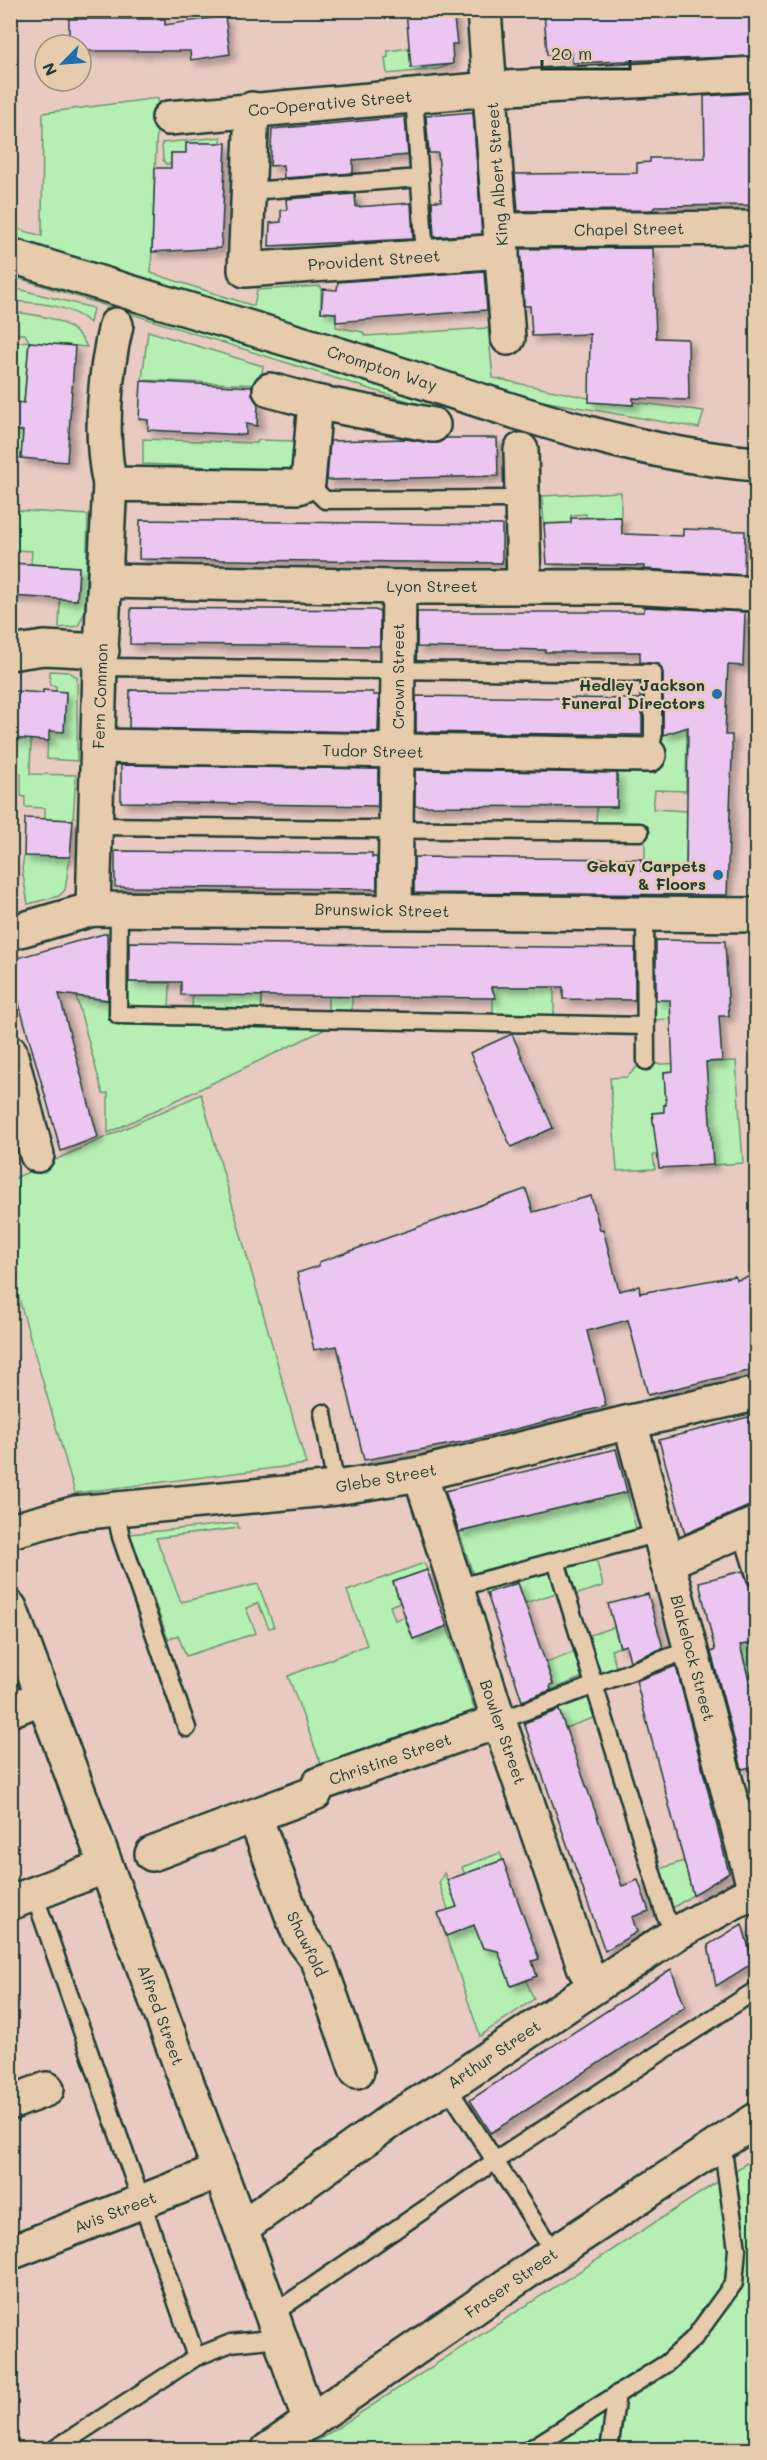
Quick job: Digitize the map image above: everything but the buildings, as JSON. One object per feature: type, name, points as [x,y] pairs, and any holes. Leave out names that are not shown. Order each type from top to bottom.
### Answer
[{"type":"street","name":"King Albert Street","points":[[484,10],[508,338]]},
{"type":"street","name":"Co-Operative Street","points":[[169,118],[490,89],[756,74]]},
{"type":"street","points":[[250,191],[252,110]]},
{"type":"street","name":"Provident Street","points":[[250,191],[245,270],[425,256],[502,241]]},
{"type":"street","name":"Chapel Street","points":[[502,241],[756,228]]},
{"type":"street","name":"Crompton Way","points":[[10,255],[122,291],[241,324],[572,429],[715,460],[756,464]]},
{"type":"street","name":"Fern Common","points":[[106,909],[95,826],[110,484],[104,454],[110,349],[116,325]]},
{"type":"street","points":[[270,390],[315,402],[433,425]]},
{"type":"street","points":[[110,484],[298,487],[308,483],[315,402]]},
{"type":"street","points":[[520,450],[524,586]]},
{"type":"street","name":"Lyon Street","points":[[106,581],[399,587],[627,587],[756,594]]},
{"type":"street","name":"Crown Street","points":[[395,910],[399,587]]},
{"type":"street","points":[[10,652],[44,648],[101,659]]},
{"type":"street","name":"Tudor Street","points":[[98,746],[649,754]]},
{"type":"street","name":"Brunswick Street","points":[[10,933],[106,909],[756,915]]},
{"type":"street","points":[[10,1052],[37,1155]]},
{"type":"street","name":"Glebe Street","points":[[10,1531],[76,1513],[336,1488],[420,1474],[630,1422],[756,1394]]},
{"type":"street","name":"Blakelock Street","points":[[630,1422],[756,1894]]},
{"type":"street","name":"Bowler Street","points":[[420,1474],[499,1721],[585,1969],[597,1986]]},
{"type":"street","points":[[663,1548],[749,1527]]},
{"type":"street","name":"Alfred Street","points":[[10,1608],[220,2171],[310,2422]]},
{"type":"street","points":[[10,1710],[43,1697]]},
{"type":"street","name":"Christine Street","points":[[152,1854],[315,1793],[319,1784],[499,1721]]},
{"type":"street","name":"Shawfold","points":[[255,1817],[299,1934],[318,1960],[357,2071]]},
{"type":"street","points":[[22,1899],[106,1866]]},
{"type":"street","name":"Arthur Street","points":[[241,2228],[393,2119],[447,2086],[677,1933],[739,1899],[756,1894]]},
{"type":"street","points":[[10,2103],[47,2089]]},
{"type":"street","name":"Fraser Street","points":[[268,2450],[554,2253],[756,2120]]},
{"type":"street","name":"Avis Street","points":[[10,2253],[220,2171]]},
{"type":"lane","points":[[414,95],[425,256]]},
{"type":"lane","points":[[250,191],[420,178]]},
{"type":"lane","points":[[308,483],[325,500],[521,499]]},
{"type":"lane","points":[[101,659],[398,671],[653,673],[652,737],[649,754]]},
{"type":"lane","points":[[95,826],[640,832]]},
{"type":"lane","points":[[106,909],[117,1015],[644,1026]]},
{"type":"lane","points":[[645,915],[646,1061]]},
{"type":"lane","points":[[323,1413],[336,1488]]},
{"type":"lane","points":[[116,1509],[121,1537],[188,1728]]},
{"type":"lane","points":[[749,1527],[756,1578]]},
{"type":"lane","points":[[456,1588],[555,1561],[663,1548]]},
{"type":"lane","points":[[555,1561],[665,1915],[677,1933]]},
{"type":"lane","points":[[499,1721],[691,1649]]},
{"type":"lane","points":[[22,1899],[141,2202],[196,2357]]},
{"type":"lane","points":[[53,2450],[196,2357],[275,2326],[495,2161],[756,1990]]},
{"type":"lane","points":[[447,2086],[554,2253]]},
{"type":"lane","points":[[529,2450],[667,2363],[694,2338],[734,2283],[737,2248],[722,2143]]},
{"type":"lane","points":[[609,2450],[617,2394]]},
{"type":"green space","points":[[409,48],[411,68],[453,64],[437,69],[387,74],[385,58],[388,57],[388,51]]},
{"type":"green space","points":[[158,98],[151,273],[254,306],[257,290],[321,286],[321,311],[336,313],[336,327],[363,332],[365,336],[488,328],[493,378],[589,398],[589,402],[633,405],[633,402],[704,411],[699,428],[542,401],[11,238],[11,227],[42,236],[43,113]]},
{"type":"green space","points":[[221,137],[221,143],[186,143],[186,153],[171,153],[171,164],[166,164],[163,160],[162,143]]},
{"type":"green space","points":[[10,271],[444,406],[443,412],[11,276]]},
{"type":"green space","points":[[10,287],[93,308],[90,323],[63,308],[11,301]]},
{"type":"green space","points":[[11,312],[44,317],[64,324],[81,337],[87,347],[29,342],[24,403],[15,403],[13,430],[23,431],[21,458],[11,457],[10,343],[29,341],[25,334],[11,334]]},
{"type":"green space","points":[[148,331],[263,366],[260,385],[142,380]]},
{"type":"green space","points":[[143,439],[257,443],[258,440],[295,441],[293,465],[289,470],[143,464]]},
{"type":"green space","points":[[621,492],[621,517],[594,517],[587,523],[586,514],[571,515],[571,523],[544,524],[542,496]]},
{"type":"green space","points":[[11,510],[88,515],[85,611],[78,626],[59,628],[60,599],[77,600],[79,567],[31,564],[32,551],[15,550],[14,563],[11,563]]},
{"type":"green space","points":[[50,671],[69,672],[77,677],[77,761],[47,759],[48,731],[64,731],[66,693],[56,692],[56,686],[50,685]]},
{"type":"green space","points":[[10,697],[13,697],[11,738],[31,739],[30,774],[76,775],[73,820],[45,819],[45,808],[25,807],[25,797],[21,796],[21,773],[11,772]]},
{"type":"green space","points":[[687,727],[686,791],[655,790],[653,809],[687,811],[686,871],[652,871],[651,894],[641,894],[641,859],[645,859],[645,825],[596,825],[597,807],[617,807],[617,773],[655,773],[656,743],[666,734]]},
{"type":"green space","points":[[24,856],[70,857],[65,890],[59,896],[28,904],[22,869]]},
{"type":"green space","points":[[671,977],[689,1018],[654,1020],[652,978]]},
{"type":"green space","points":[[125,982],[170,983],[169,1011],[125,1010]]},
{"type":"green space","points":[[193,983],[262,984],[261,1012],[192,1011]]},
{"type":"green space","points":[[340,984],[352,984],[352,1013],[328,1013],[328,996],[340,997]]},
{"type":"green space","points":[[493,986],[554,987],[554,1015],[493,1015]]},
{"type":"green space","points":[[76,996],[110,1001],[109,1020],[334,1025],[108,1133],[108,1093],[103,1094]]},
{"type":"green space","points":[[736,1061],[743,1163],[713,1165],[706,1070],[664,1072],[666,1105],[664,1105],[664,1112],[652,1113],[669,1154],[653,1155],[655,1169],[617,1171],[610,1078],[627,1077],[639,1065]]},
{"type":"green space","points":[[201,1094],[306,1464],[75,1493],[11,1271],[10,1173],[13,1179]]},
{"type":"green space","points":[[627,1492],[636,1529],[473,1574],[459,1532]]},
{"type":"green space","points":[[237,1523],[239,1528],[156,1538],[181,1602],[258,1584],[274,1627],[269,1628],[258,1603],[246,1608],[256,1633],[186,1656],[178,1635],[168,1639],[130,1534]]},
{"type":"green space","points":[[596,1558],[603,1586],[575,1595],[566,1567]]},
{"type":"green space","points":[[424,1563],[427,1570],[393,1582],[400,1602],[390,1606],[395,1620],[404,1617],[413,1639],[447,1626],[477,1717],[324,1772],[288,1676],[367,1645],[347,1591]]},
{"type":"green space","points":[[551,1567],[559,1592],[525,1603],[518,1583],[486,1594],[484,1588]]},
{"type":"green space","points":[[733,1573],[735,1580],[749,1577],[756,1610],[756,1708],[723,1576]]},
{"type":"green space","points":[[614,1627],[620,1647],[611,1650],[616,1667],[599,1674],[587,1636]]},
{"type":"green space","points":[[577,1651],[585,1676],[523,1702],[520,1695],[553,1683],[546,1663]]},
{"type":"green space","points":[[592,1694],[599,1716],[565,1728],[558,1707]]},
{"type":"green space","points":[[500,1853],[503,1860],[470,1872],[477,1931],[483,1948],[496,1945],[511,1986],[526,1981],[534,1999],[480,2036],[446,1936],[456,1932],[439,1883],[444,1873],[449,1884],[466,1878],[462,1867]]},
{"type":"green space","points":[[684,1861],[693,1895],[671,1909],[659,1869]]},
{"type":"green space","points":[[756,2157],[756,2440],[751,2449],[303,2450]]},
{"type":"place","name":"Hedley Jackson Funeral Directors","points":[[717,694]]},
{"type":"place","name":"Gekay Carpets & Floors","points":[[718,875]]}]
